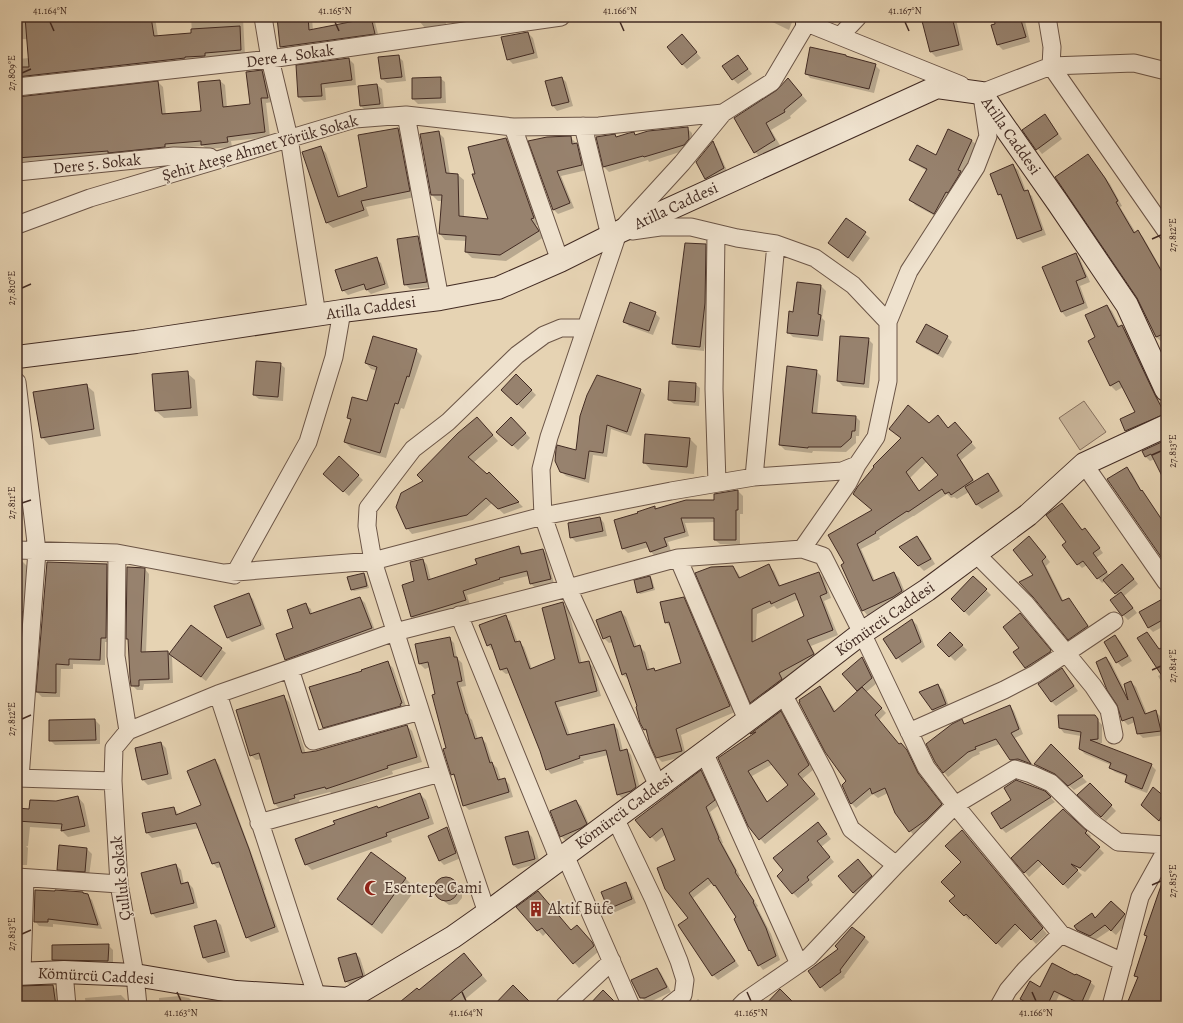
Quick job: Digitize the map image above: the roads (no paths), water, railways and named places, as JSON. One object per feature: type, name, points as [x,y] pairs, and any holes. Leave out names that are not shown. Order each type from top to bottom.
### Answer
[{"type":"street","points":[[263,17],[270,59],[289,138],[317,315]]},
{"type":"street","name":"Dere 4. Sokak","points":[[17,87],[270,59],[561,17]]},
{"type":"street","points":[[840,36],[858,17]]},
{"type":"street","points":[[1047,17],[1052,47],[1052,66],[1166,231]]},
{"type":"street","name":"Şehit Ateşe Ahmet Yörük Sokak","points":[[17,225],[90,198],[355,119],[406,115],[513,127],[599,126],[723,114],[772,82],[807,20],[840,36],[981,93]]},
{"type":"street","points":[[802,549],[848,483],[857,464],[876,437],[888,381],[888,322],[909,271],[976,168],[988,136],[981,93],[1052,66],[1134,63],[1166,71]]},
{"type":"street","name":"Atilla Caddesi","points":[[17,357],[136,342],[342,311],[440,299],[498,288],[560,261],[614,234],[938,87],[981,93],[1058,202],[1127,305],[1166,390]]},
{"type":"street","points":[[658,786],[568,588],[543,516],[541,470],[549,437],[614,234],[682,163],[723,114]]},
{"type":"street","points":[[406,115],[440,299]]},
{"type":"street","points":[[583,126],[614,234]]},
{"type":"street","points":[[513,127],[560,261]]},
{"type":"street","name":"Dere 5. Sokak","points":[[17,172],[174,156],[226,157]]},
{"type":"street","points":[[614,234],[660,227],[691,227],[737,238],[776,244],[815,258],[852,285],[888,322]]},
{"type":"street","points":[[716,233],[714,389],[717,483]]},
{"type":"street","points":[[754,477],[776,244]]},
{"type":"street","points":[[230,573],[308,442],[334,357],[342,311]]},
{"type":"street","points":[[486,913],[373,561],[367,526],[368,508],[413,449],[448,422],[518,355],[544,335],[561,328],[585,328]]},
{"type":"street","points":[[17,382],[37,551],[18,778],[113,781]]},
{"type":"street","name":"Kömürcü Caddesi","points":[[20,973],[64,972],[135,976],[240,999],[317,998],[351,1002],[453,937],[562,858],[862,633],[927,590],[1028,515],[1084,464],[1166,426]]},
{"type":"street","points":[[17,550],[117,553],[230,573],[373,561],[543,516],[754,477],[842,471],[857,464]]},
{"type":"street","points":[[1084,464],[1166,582]]},
{"type":"street","points":[[117,553],[116,656],[128,731],[218,694],[395,632],[678,558],[802,549],[823,556],[862,633],[926,768],[1061,934],[1123,962]]},
{"type":"street","points":[[976,554],[1025,603],[1093,686],[1109,710],[1114,735]]},
{"type":"street","points":[[678,558],[747,720]]},
{"type":"street","points":[[459,616],[562,858],[612,961],[630,1006]]},
{"type":"street","points":[[909,732],[1004,690],[1035,674],[1065,652],[1114,621]]},
{"type":"street","points":[[290,669],[313,741],[420,711]]},
{"type":"street","points":[[218,694],[317,998]]},
{"type":"street","points":[[782,694],[825,773],[851,829],[896,865]]},
{"type":"street","name":"Çulluk Sokak","points":[[128,731],[114,748],[113,781],[119,884],[135,976],[138,1006]]},
{"type":"street","points":[[704,752],[798,964]]},
{"type":"street","points":[[740,1006],[745,1000],[809,958],[896,865],[955,805],[1015,770],[1031,774],[1050,783],[1090,821],[1118,842],[1166,845]]},
{"type":"street","points":[[259,823],[440,773]]},
{"type":"street","points":[[615,818],[653,898],[679,961],[685,980],[683,995],[669,1006]]},
{"type":"street","points":[[1111,1006],[1140,897],[1166,850]]},
{"type":"street","points":[[20,973],[21,878],[119,884]]},
{"type":"street","points":[[999,1006],[1008,990],[1025,970],[1061,934]]},
{"type":"street","points":[[564,1006],[612,961]]},
{"type":"street","points":[[64,972],[67,1006]]},
{"type":"place","name":"Esentepe Cami","points":[[372,888]]},
{"type":"place","name":"Aktif Büfe","points":[[536,909]]}]
